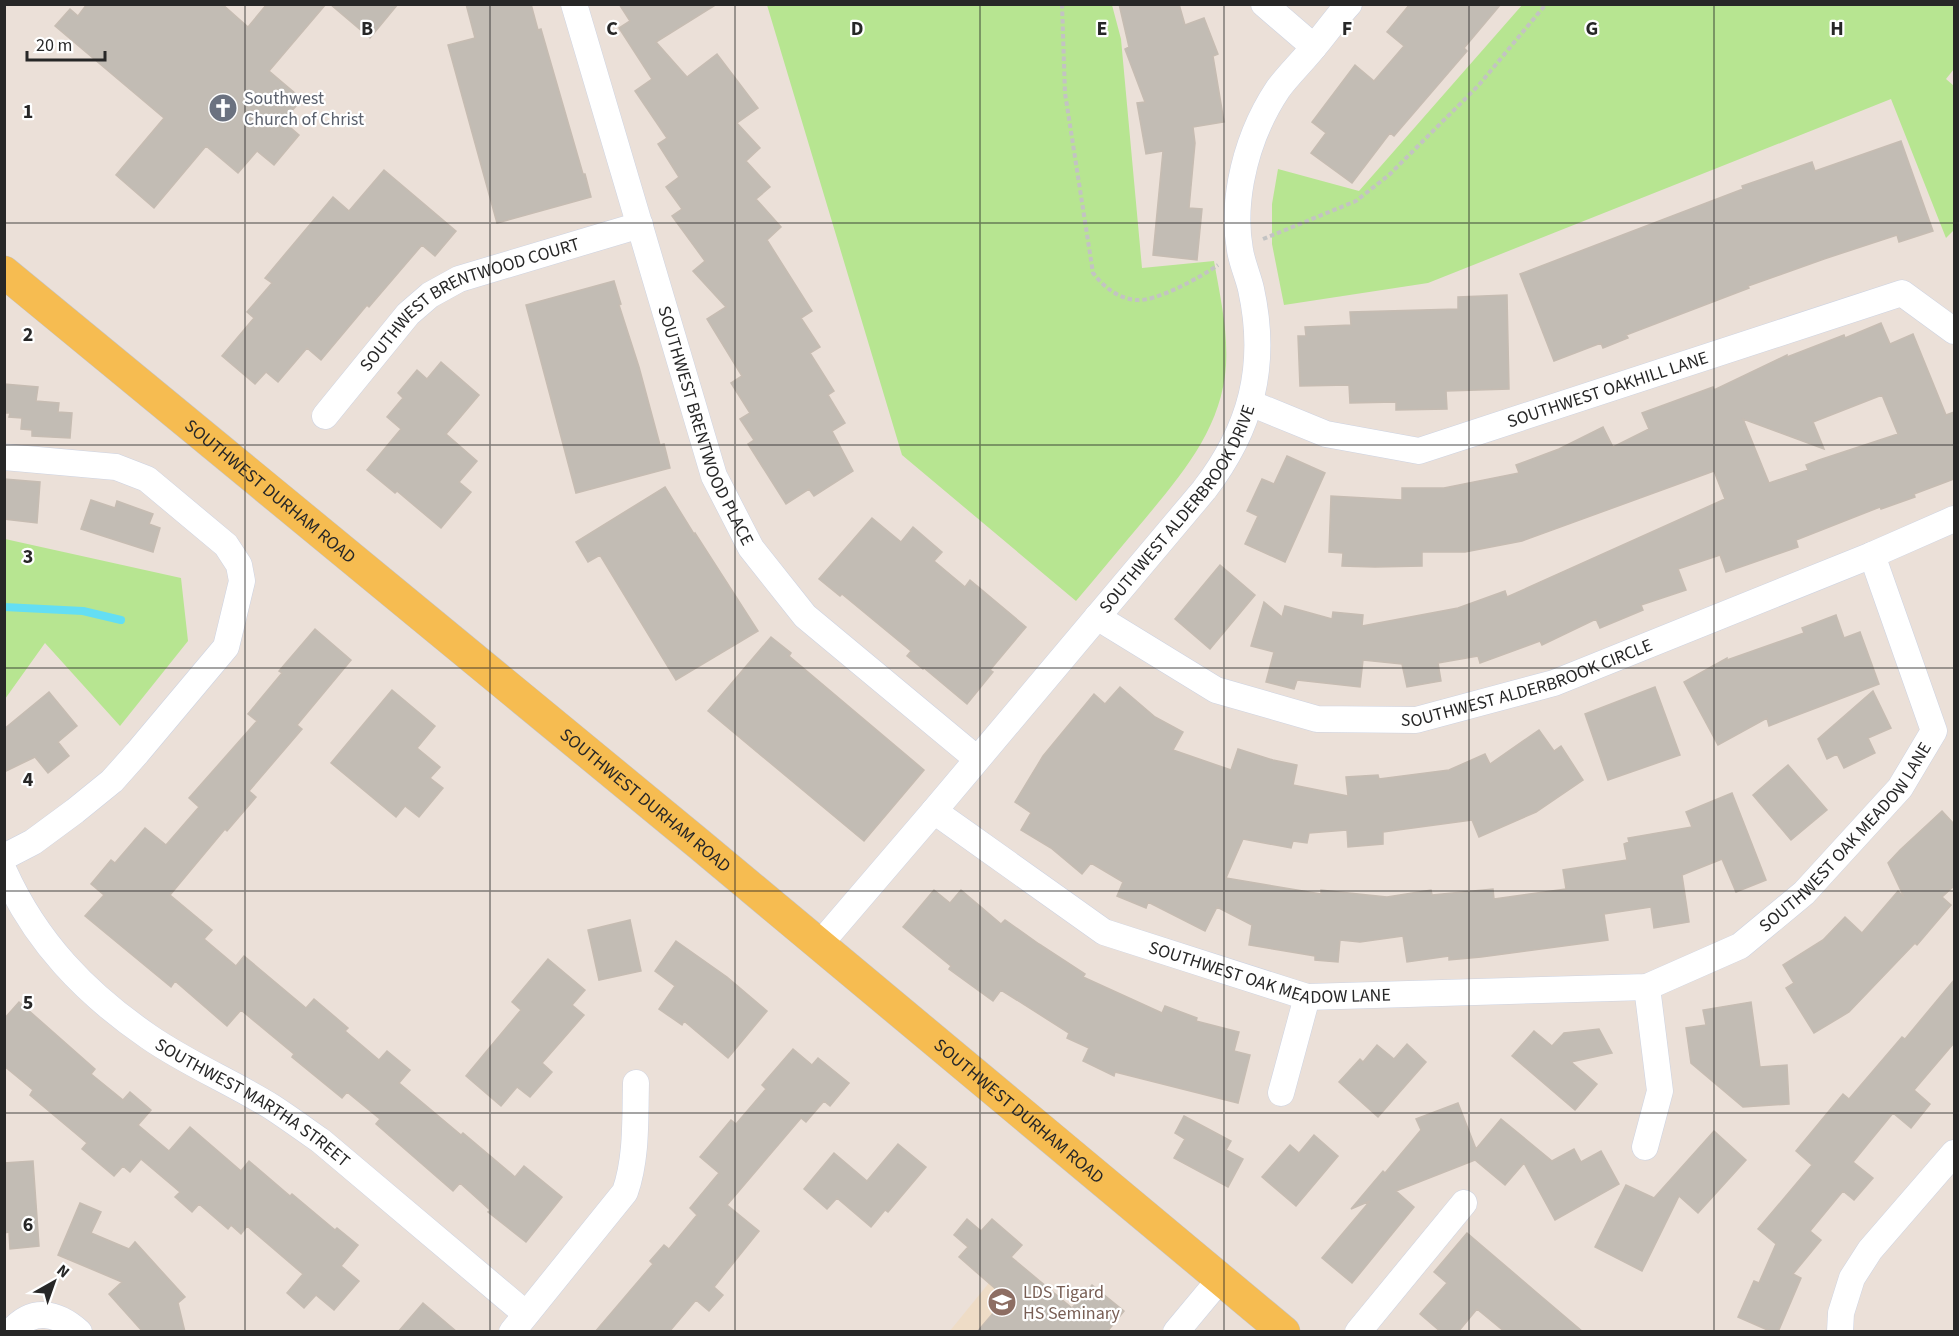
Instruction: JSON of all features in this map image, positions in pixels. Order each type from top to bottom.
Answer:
[{"type":"main road","name":"SOUTHWEST DURHAM ROAD","points":[[4,272],[820,944],[1284,1332]]},
{"type":"street","name":"SOUTHWEST BRENTWOOD PLACE","points":[[574,4],[714,476],[751,548],[805,616],[977,759]]},
{"type":"street","points":[[1264,4],[1314,47]]},
{"type":"street","name":"SOUTHWEST ALDERBROOK DRIVE","points":[[820,944],[1097,617],[1219,470],[1231,449],[1251,404],[1257,373],[1258,340],[1251,288],[1240,250],[1237,217],[1240,183],[1246,158],[1265,111],[1279,87],[1349,4]]},
{"type":"street","name":"SOUTHWEST BRENTWOOD COURT","points":[[324,416],[408,314],[430,295],[459,279],[640,225]]},
{"type":"street","name":"SOUTHWEST OAKHILL LANE","points":[[1251,404],[1326,434],[1419,451],[1902,293],[1954,332]]},
{"type":"street","points":[[4,457],[116,467],[147,478],[230,549],[239,565],[242,581],[226,647],[112,781],[33,842],[4,857]]},
{"type":"street","name":"SOUTHWEST ALDERBROOK CIRCLE","points":[[1097,617],[1216,690],[1317,718],[1416,720],[1554,683],[1872,555],[1954,519]]},
{"type":"street","name":"SOUTHWEST OAK MEADOW LANE","points":[[934,811],[1104,932],[1307,997],[1647,987],[1740,946],[1804,893],[1899,788],[1934,731],[1872,555]]},
{"type":"street","name":"SOUTHWEST MARTHA STREET","points":[[4,871],[17,899],[45,942],[75,977],[110,1008],[150,1038],[271,1106],[302,1127],[519,1323]]},
{"type":"street","points":[[1645,1147],[1660,1091],[1647,987]]},
{"type":"street","points":[[1281,1093],[1307,997]]},
{"type":"street","points":[[519,1323],[625,1192],[632,1161],[636,1083]]},
{"type":"street","points":[[1840,1332],[1841,1313],[1852,1278],[1870,1250],[1954,1153]]},
{"type":"street","points":[[1358,1332],[1464,1203]]},
{"type":"street","points":[[1176,1332],[1221,1278]]},
{"type":"street","points":[[11,1332],[18,1323],[33,1316],[50,1315],[66,1320],[79,1332]]},
{"type":"shaded area","name":"LDS Tigard HS Seminary","points":[[997,1273],[1066,1332],[949,1332]]},
{"type":"green space","points":[[1523,4],[1954,5],[1954,69],[1946,79],[1954,86],[1954,230],[1946,238],[1891,99],[1428,283],[1284,305],[1272,244],[1272,204],[1278,169],[1359,191]]},
{"type":"green space","points":[[767,5],[1112,5],[1121,39],[1142,268],[1214,261],[1225,326],[1226,365],[1217,409],[1198,449],[1144,520],[1076,601],[902,455]]},
{"type":"green space","points":[[5,539],[181,578],[188,641],[120,726],[45,643],[5,699]]},
{"type":"building","name":"Southwest Church of Christ","points":[[87,4],[222,4],[248,27],[267,4],[326,4],[269,71],[302,99],[283,121],[299,135],[274,165],[257,151],[238,173],[206,146],[154,208],[116,175],[164,118],[55,26],[70,9],[78,16]]},
{"type":"building","name":"Southwest Church of Christ","points":[[330,4],[398,4],[370,38]]},
{"type":"building","points":[[466,4],[531,4],[538,30],[541,29],[591,197],[497,223],[448,45],[475,38]]},
{"type":"building","points":[[619,4],[717,4],[656,42],[687,77],[717,54],[758,108],[737,123],[760,148],[746,161],[770,187],[756,199],[781,227],[767,240],[812,311],[801,318],[820,347],[810,353],[834,391],[828,395],[845,423],[832,431],[853,471],[814,496],[809,489],[786,504],[748,444],[754,440],[740,419],[750,413],[731,383],[742,376],[707,319],[726,307],[693,271],[705,261],[672,216],[682,209],[666,187],[679,177],[658,144],[667,138],[635,91],[652,79],[619,28],[630,21]]},
{"type":"building","points":[[1119,4],[1179,4],[1185,25],[1204,18],[1218,54],[1213,56],[1224,122],[1193,127],[1195,143],[1189,208],[1202,209],[1197,260],[1153,255],[1163,151],[1146,154],[1137,103],[1145,102],[1125,49],[1129,47]]},
{"type":"building","points":[[1410,4],[1501,4],[1464,48],[1467,51],[1394,136],[1390,133],[1352,183],[1311,153],[1326,133],[1312,122],[1355,65],[1374,81],[1404,46],[1387,32]]},
{"type":"building","points":[[1901,141],[1933,231],[1899,242],[1897,235],[1824,259],[1748,286],[1749,288],[1626,335],[1628,338],[1603,348],[1601,343],[1554,361],[1520,274],[1743,189],[1742,186],[1812,162],[1815,171]]},
{"type":"building","points":[[384,170],[456,231],[435,256],[422,245],[321,360],[307,348],[278,382],[266,372],[255,384],[222,356],[254,318],[247,312],[272,283],[265,278],[333,197],[349,211]]},
{"type":"building","points":[[614,281],[660,445],[664,444],[670,468],[576,493],[526,305]]},
{"type":"building","points":[[1507,295],[1509,389],[1446,391],[1447,409],[1396,410],[1396,402],[1350,403],[1349,385],[1300,386],[1298,336],[1306,336],[1305,327],[1351,325],[1350,312],[1458,309],[1458,297]]},
{"type":"building","points":[[1881,323],[1890,344],[1913,334],[1946,415],[1954,412],[1954,479],[1914,494],[1915,497],[1881,509],[1880,507],[1796,540],[1798,547],[1726,572],[1720,555],[1678,569],[1686,590],[1641,605],[1643,610],[1600,628],[1596,619],[1542,645],[1540,641],[1480,663],[1478,656],[1438,663],[1441,681],[1407,687],[1402,664],[1363,660],[1360,687],[1297,680],[1294,689],[1266,682],[1274,652],[1251,646],[1264,602],[1282,617],[1285,606],[1332,619],[1333,612],[1363,615],[1362,626],[1458,608],[1505,591],[1507,597],[1725,499],[1714,471],[1522,541],[1465,552],[1422,552],[1422,566],[1375,567],[1342,566],[1343,553],[1329,552],[1331,496],[1402,500],[1402,488],[1444,488],[1519,473],[1516,465],[1559,449],[1603,427],[1613,447],[1649,429],[1642,413],[1713,387],[1714,390],[1787,355],[1787,357],[1844,335],[1845,338]],"holes":[[[1882,395],[1898,434],[1819,460],[1806,465],[1808,470],[1769,483],[1743,419],[1824,449],[1813,422]]]},
{"type":"building","points":[[441,362],[479,395],[446,434],[477,461],[459,482],[471,492],[441,528],[397,491],[395,493],[367,470],[401,429],[387,417],[403,398],[398,393],[417,370],[427,379]]},
{"type":"building","points":[[4,384],[38,387],[36,401],[59,403],[58,412],[72,413],[70,438],[32,436],[32,430],[21,429],[22,418],[9,417],[10,413],[4,413]]},
{"type":"building","points":[[1287,456],[1325,473],[1285,562],[1245,544],[1258,516],[1247,511],[1262,479],[1274,484]]},
{"type":"building","points":[[4,479],[40,482],[37,523],[4,519]]},
{"type":"building","points":[[665,487],[758,631],[676,680],[600,555],[588,562],[576,542]]},
{"type":"building","points":[[91,500],[115,508],[117,501],[153,514],[149,524],[160,528],[153,552],[81,529]]},
{"type":"building","points":[[872,518],[901,542],[913,527],[942,552],[934,561],[965,587],[970,580],[1026,627],[990,670],[993,672],[967,704],[907,656],[911,651],[842,594],[840,596],[819,579]]},
{"type":"building","points":[[1220,565],[1255,595],[1210,649],[1175,619]]},
{"type":"building","points":[[1836,615],[1844,638],[1860,632],[1879,684],[1769,726],[1767,718],[1718,745],[1684,682],[1727,658],[1727,660],[1804,633],[1802,628]]},
{"type":"building","points":[[315,629],[351,660],[297,725],[302,729],[249,791],[256,797],[227,831],[225,829],[170,895],[212,930],[204,939],[236,966],[244,956],[306,1008],[314,999],[348,1028],[345,1031],[379,1060],[387,1051],[410,1070],[399,1083],[461,1135],[463,1133],[515,1177],[524,1166],[562,1197],[526,1242],[488,1212],[490,1210],[460,1183],[453,1191],[376,1124],[380,1119],[347,1092],[342,1098],[292,1057],[294,1054],[241,1010],[227,1026],[175,981],[171,987],[85,916],[104,895],[91,884],[111,860],[115,863],[145,828],[166,845],[199,807],[189,798],[257,721],[248,714],[282,673],[279,671]]},
{"type":"building","points":[[771,637],[791,653],[789,656],[924,770],[864,841],[708,711]]},
{"type":"building","points":[[1120,687],[1155,717],[1183,732],[1173,750],[1231,770],[1238,749],[1297,765],[1293,785],[1348,796],[1346,777],[1378,775],[1379,779],[1449,770],[1485,754],[1490,764],[1539,730],[1554,751],[1561,746],[1583,780],[1536,812],[1479,837],[1472,820],[1383,832],[1383,844],[1348,847],[1347,830],[1309,833],[1307,843],[1293,841],[1291,848],[1243,839],[1226,878],[1321,894],[1321,890],[1387,897],[1431,890],[1432,895],[1493,889],[1494,899],[1566,889],[1563,870],[1627,860],[1624,844],[1629,842],[1628,838],[1692,827],[1686,812],[1732,793],[1766,880],[1736,892],[1722,859],[1682,875],[1689,922],[1654,928],[1651,907],[1604,914],[1608,940],[1481,957],[1449,960],[1449,956],[1407,962],[1403,936],[1360,942],[1340,940],[1338,962],[1315,960],[1315,956],[1249,945],[1252,925],[1217,907],[1205,931],[1148,902],[1146,908],[1117,896],[1123,882],[1091,863],[1082,874],[1051,848],[1021,830],[1031,813],[1015,802],[1043,756],[1094,694],[1105,704]]},
{"type":"building","points":[[1655,687],[1680,755],[1608,780],[1585,714]]},
{"type":"building","points":[[392,690],[435,726],[417,748],[440,767],[430,778],[443,788],[419,817],[405,806],[396,817],[331,763]]},
{"type":"building","points":[[1873,691],[1891,728],[1868,738],[1875,753],[1844,768],[1837,754],[1827,759],[1818,739]]},
{"type":"building","points":[[49,692],[77,726],[58,742],[69,756],[48,773],[35,757],[4,772],[4,729]]},
{"type":"building","points":[[1788,765],[1827,810],[1791,840],[1753,795]]},
{"type":"building","points":[[1942,811],[1954,824],[1954,886],[1942,897],[1951,905],[1917,945],[1915,943],[1849,1012],[1814,1033],[1786,988],[1794,983],[1783,965],[1823,940],[1845,917],[1862,933],[1898,891],[1904,897],[1888,863]]},
{"type":"building","points":[[934,890],[950,903],[961,890],[1001,924],[1005,920],[1085,974],[1083,977],[1162,1013],[1165,1006],[1197,1018],[1196,1021],[1239,1032],[1234,1051],[1250,1055],[1238,1103],[1115,1072],[1114,1076],[1083,1061],[1089,1048],[1067,1038],[1069,1033],[1001,990],[993,1001],[949,969],[951,966],[903,927]]},
{"type":"building","points":[[630,920],[641,971],[599,980],[588,930]]},
{"type":"building","points":[[676,941],[727,977],[767,1011],[728,1058],[684,1021],[682,1025],[659,1009],[675,986],[655,971]]},
{"type":"building","points":[[548,959],[585,990],[572,1005],[584,1015],[542,1063],[552,1072],[530,1097],[517,1087],[501,1106],[466,1076],[521,1010],[512,1002]]},
{"type":"building","points":[[1954,980],[1954,1043],[1914,1090],[1930,1104],[1911,1128],[1893,1113],[1853,1162],[1873,1178],[1854,1200],[1843,1191],[1810,1231],[1821,1240],[1793,1274],[1801,1278],[1778,1332],[1772,1332],[1738,1317],[1754,1281],[1759,1283],[1776,1244],[1758,1229],[1812,1165],[1796,1151],[1843,1094],[1849,1099],[1902,1037],[1905,1039]]},
{"type":"building","points":[[19,1002],[95,1069],[91,1074],[123,1100],[130,1092],[151,1110],[138,1125],[169,1151],[190,1127],[241,1171],[249,1161],[290,1196],[292,1194],[335,1230],[337,1228],[358,1245],[341,1266],[359,1281],[334,1310],[316,1295],[304,1308],[287,1293],[303,1274],[247,1226],[241,1234],[231,1225],[228,1229],[199,1204],[192,1212],[175,1197],[180,1192],[141,1159],[130,1172],[123,1166],[114,1176],[82,1149],[87,1143],[30,1095],[33,1090],[4,1066],[4,1019]]},
{"type":"building","points":[[1751,1002],[1760,1067],[1787,1065],[1789,1104],[1743,1107],[1691,1063],[1686,1028],[1706,1025],[1703,1010]]},
{"type":"building","points":[[1599,1029],[1612,1053],[1571,1062],[1597,1084],[1575,1110],[1512,1056],[1534,1031],[1552,1046],[1564,1033]]},
{"type":"building","points":[[1407,1044],[1426,1062],[1378,1117],[1339,1082],[1360,1059],[1363,1062],[1377,1045],[1394,1059]]},
{"type":"building","points":[[793,1049],[812,1065],[818,1058],[849,1083],[830,1106],[824,1101],[806,1122],[801,1118],[727,1205],[759,1231],[714,1287],[723,1295],[709,1311],[696,1300],[669,1332],[595,1332],[653,1264],[650,1261],[664,1245],[669,1249],[697,1215],[690,1208],[719,1173],[700,1157],[731,1120],[736,1124],[766,1089],[762,1085]]},
{"type":"building","points":[[1458,1103],[1476,1149],[1501,1119],[1552,1161],[1574,1149],[1581,1162],[1601,1151],[1619,1184],[1555,1220],[1524,1163],[1505,1185],[1475,1160],[1396,1191],[1414,1207],[1352,1283],[1322,1258],[1370,1201],[1351,1209],[1421,1130],[1416,1119]]},
{"type":"building","points":[[1184,1116],[1231,1141],[1226,1150],[1243,1159],[1228,1187],[1174,1158],[1185,1139],[1175,1133]]},
{"type":"building","points":[[1714,1131],[1746,1160],[1698,1213],[1679,1196],[1642,1271],[1595,1247],[1626,1185],[1654,1198]]},
{"type":"building","points":[[1314,1135],[1338,1156],[1296,1206],[1262,1177],[1290,1145],[1299,1153]]},
{"type":"building","points":[[898,1144],[926,1167],[888,1212],[885,1210],[871,1227],[837,1198],[827,1209],[804,1189],[834,1153],[867,1181]]},
{"type":"building","points":[[33,1161],[39,1246],[10,1249],[9,1232],[4,1233],[4,1163]]},
{"type":"building","points":[[80,1203],[101,1212],[91,1233],[129,1249],[135,1242],[185,1297],[178,1303],[185,1332],[143,1332],[109,1294],[122,1282],[58,1255]]},
{"type":"building","points":[[967,1219],[981,1231],[992,1219],[1022,1245],[1011,1257],[1072,1308],[1092,1285],[1124,1311],[1107,1332],[977,1332],[1006,1298],[959,1257],[968,1247],[954,1235]]},
{"type":"building","points":[[1467,1233],[1583,1332],[1505,1332],[1477,1309],[1458,1332],[1441,1332],[1420,1314],[1447,1283],[1434,1272]]},
{"type":"building","points":[[423,1303],[457,1332],[398,1332]]},
{"type":"waterway","points":[[4,607],[83,611],[121,620]]},
{"type":"place","name":"Southwest Church of Christ","points":[[223,108]]},
{"type":"place","name":"LDS Tigard HS Seminary","points":[[1002,1302]]}]
